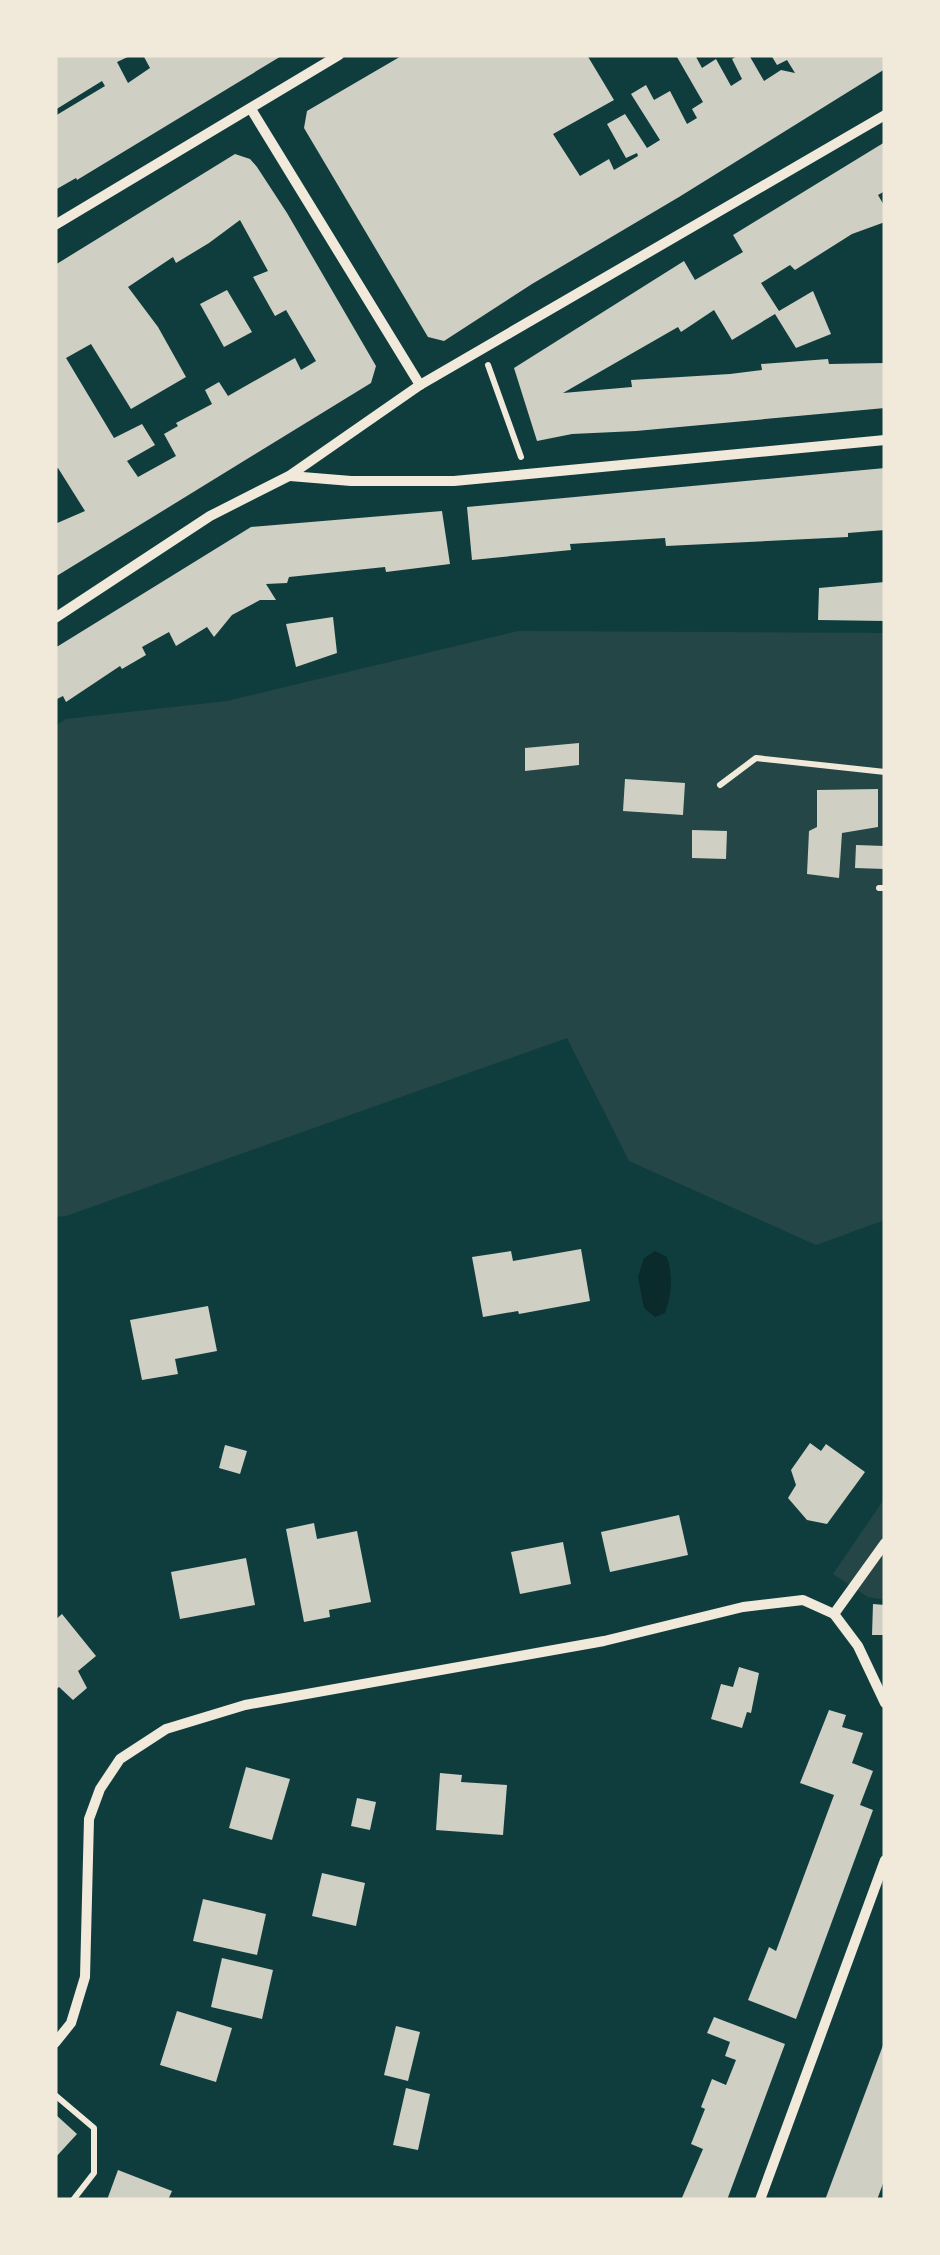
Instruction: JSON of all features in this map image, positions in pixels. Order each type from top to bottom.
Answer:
[{"type":"street","points":[[55,224],[340,55]]},
{"type":"street","points":[[251,110],[420,386]]},
{"type":"street","points":[[55,618],[210,516],[289,476],[482,348],[885,115]]},
{"type":"street","points":[[289,476],[351,482],[454,481],[885,440]]},
{"type":"street","points":[[834,1614],[885,1543]]},
{"type":"street","points":[[55,2043],[71,2023],[85,1977],[90,1819],[100,1790],[120,1759],[185,1722],[244,1705],[604,1642],[743,1607],[803,1600],[834,1614],[858,1646],[885,1703]]},
{"type":"street","points":[[760,2200],[885,1860]]},
{"type":"path","points":[[482,348],[526,472]]},
{"type":"path","points":[[720,785],[756,758],[885,772]]},
{"type":"path","points":[[55,2095],[94,2128],[94,2173],[73,2200]]},
{"type":"shaded area","points":[[518,631],[885,633],[885,1220],[816,1245],[629,1161],[567,1038],[55,1217],[55,726],[66,719],[227,701]]},
{"type":"shaded area","points":[[655,1251],[667,1257],[671,1285],[665,1313],[655,1317],[644,1308],[638,1277],[644,1258]]},
{"type":"shaded area","points":[[885,1498],[885,1600],[868,1597],[833,1574]]},
{"type":"building","points":[[55,55],[132,55],[117,62],[128,83],[150,68],[143,55],[283,55],[55,190],[55,116],[105,86],[102,81],[55,110]]},
{"type":"building","points":[[403,55],[587,55],[614,100],[553,134],[580,176],[609,159],[614,170],[638,156],[637,153],[626,158],[607,124],[625,114],[647,148],[660,140],[631,94],[646,85],[654,100],[670,91],[687,124],[697,118],[692,109],[703,102],[677,57],[680,55],[695,55],[702,68],[716,59],[731,86],[742,79],[732,59],[739,55],[749,55],[764,81],[781,70],[795,73],[787,60],[777,65],[771,55],[885,55],[885,69],[444,341],[428,337],[304,128],[307,111]]},
{"type":"building","points":[[885,142],[885,191],[878,195],[885,207],[885,222],[852,234],[795,270],[790,265],[761,283],[779,311],[813,291],[831,334],[796,348],[775,314],[732,340],[714,310],[681,332],[678,327],[563,393],[632,387],[631,380],[730,374],[762,370],[761,364],[828,359],[829,364],[885,363],[885,408],[572,434],[537,441],[514,368],[684,261],[695,280],[743,252],[733,235]]},
{"type":"building","points":[[235,154],[250,159],[287,213],[376,366],[371,383],[55,577],[55,524],[85,511],[58,468],[55,470],[55,265]],"holes":[[[240,220],[268,271],[253,277],[275,316],[286,310],[316,361],[301,370],[295,358],[228,396],[219,382],[205,390],[212,404],[164,434],[176,456],[138,477],[127,461],[155,445],[142,424],[114,438],[66,358],[91,344],[131,409],[186,377],[158,327],[128,287],[173,257],[176,263]]]},
{"type":"building","points":[[227,290],[252,332],[224,347],[200,304]]},
{"type":"building","points":[[885,468],[885,530],[848,533],[848,537],[666,546],[665,538],[570,544],[571,550],[472,560],[467,507]]},
{"type":"building","points":[[442,511],[450,564],[289,577],[287,583],[266,584],[276,600],[260,600],[232,615],[214,637],[207,627],[176,646],[169,632],[142,647],[146,655],[122,669],[120,666],[66,702],[63,696],[55,700],[55,648],[251,527]]},
{"type":"building","points":[[885,582],[885,621],[818,620],[819,588]]},
{"type":"building","points":[[333,617],[337,653],[296,667],[286,624]]},
{"type":"building","points":[[579,743],[579,765],[525,771],[525,748]]},
{"type":"building","points":[[625,779],[685,783],[683,815],[623,811]]},
{"type":"building","points":[[878,789],[878,827],[842,833],[839,878],[807,874],[809,831],[817,827],[817,790]]},
{"type":"building","points":[[692,830],[727,831],[726,859],[692,858]]},
{"type":"building","points":[[856,845],[885,846],[885,869],[855,868]]},
{"type":"building","points":[[581,1249],[590,1301],[483,1317],[472,1257],[511,1251],[513,1261]]},
{"type":"building","points":[[208,1306],[217,1351],[175,1359],[178,1374],[142,1380],[130,1320]]},
{"type":"building","points":[[810,1443],[821,1451],[826,1444],[865,1472],[827,1524],[807,1520],[788,1498],[796,1485],[791,1470]]},
{"type":"building","points":[[225,1445],[247,1451],[240,1474],[219,1468]]},
{"type":"building","points":[[679,1515],[688,1555],[610,1572],[601,1532]]},
{"type":"building","points":[[314,1523],[317,1539],[357,1531],[371,1602],[329,1610],[330,1617],[304,1622],[286,1529]]},
{"type":"building","points":[[563,1542],[571,1584],[520,1594],[511,1552]]},
{"type":"building","points":[[246,1558],[255,1605],[180,1619],[171,1572]]},
{"type":"building","points":[[873,1604],[885,1605],[885,1635],[872,1635]]},
{"type":"building","points":[[62,1614],[96,1656],[78,1671],[87,1688],[73,1700],[59,1687],[55,1690],[55,1620]]},
{"type":"building","points":[[739,1667],[759,1673],[751,1713],[747,1712],[742,1728],[711,1719],[721,1684],[733,1687]]},
{"type":"building","points":[[829,1710],[846,1715],[842,1727],[863,1733],[852,1763],[873,1771],[860,1805],[873,1810],[796,2019],[748,2000],[769,1947],[776,1951],[834,1795],[800,1783]]},
{"type":"building","points":[[246,1767],[290,1779],[272,1840],[229,1828]]},
{"type":"building","points":[[440,1773],[462,1775],[461,1782],[507,1785],[503,1835],[436,1830]]},
{"type":"building","points":[[357,1798],[376,1802],[370,1830],[351,1826]]},
{"type":"building","points":[[322,1873],[365,1883],[356,1926],[312,1916]]},
{"type":"building","points":[[203,1899],[266,1914],[257,1955],[193,1941]]},
{"type":"building","points":[[222,1958],[273,1970],[262,2019],[211,2007]]},
{"type":"building","points":[[177,2011],[232,2028],[216,2082],[160,2065]]},
{"type":"building","points":[[714,2017],[785,2044],[727,2200],[681,2200],[703,2149],[691,2144],[712,2079],[726,2085],[736,2060],[725,2056],[730,2042],[707,2033]]},
{"type":"building","points":[[396,2026],[420,2032],[408,2081],[384,2075]]},
{"type":"building","points":[[885,2040],[885,2178],[877,2200],[825,2200]]},
{"type":"building","points":[[406,2088],[430,2094],[418,2150],[393,2145]]},
{"type":"building","points":[[55,2114],[77,2134],[55,2158]]},
{"type":"building","points":[[118,2170],[172,2191],[168,2200],[107,2200]]}]
